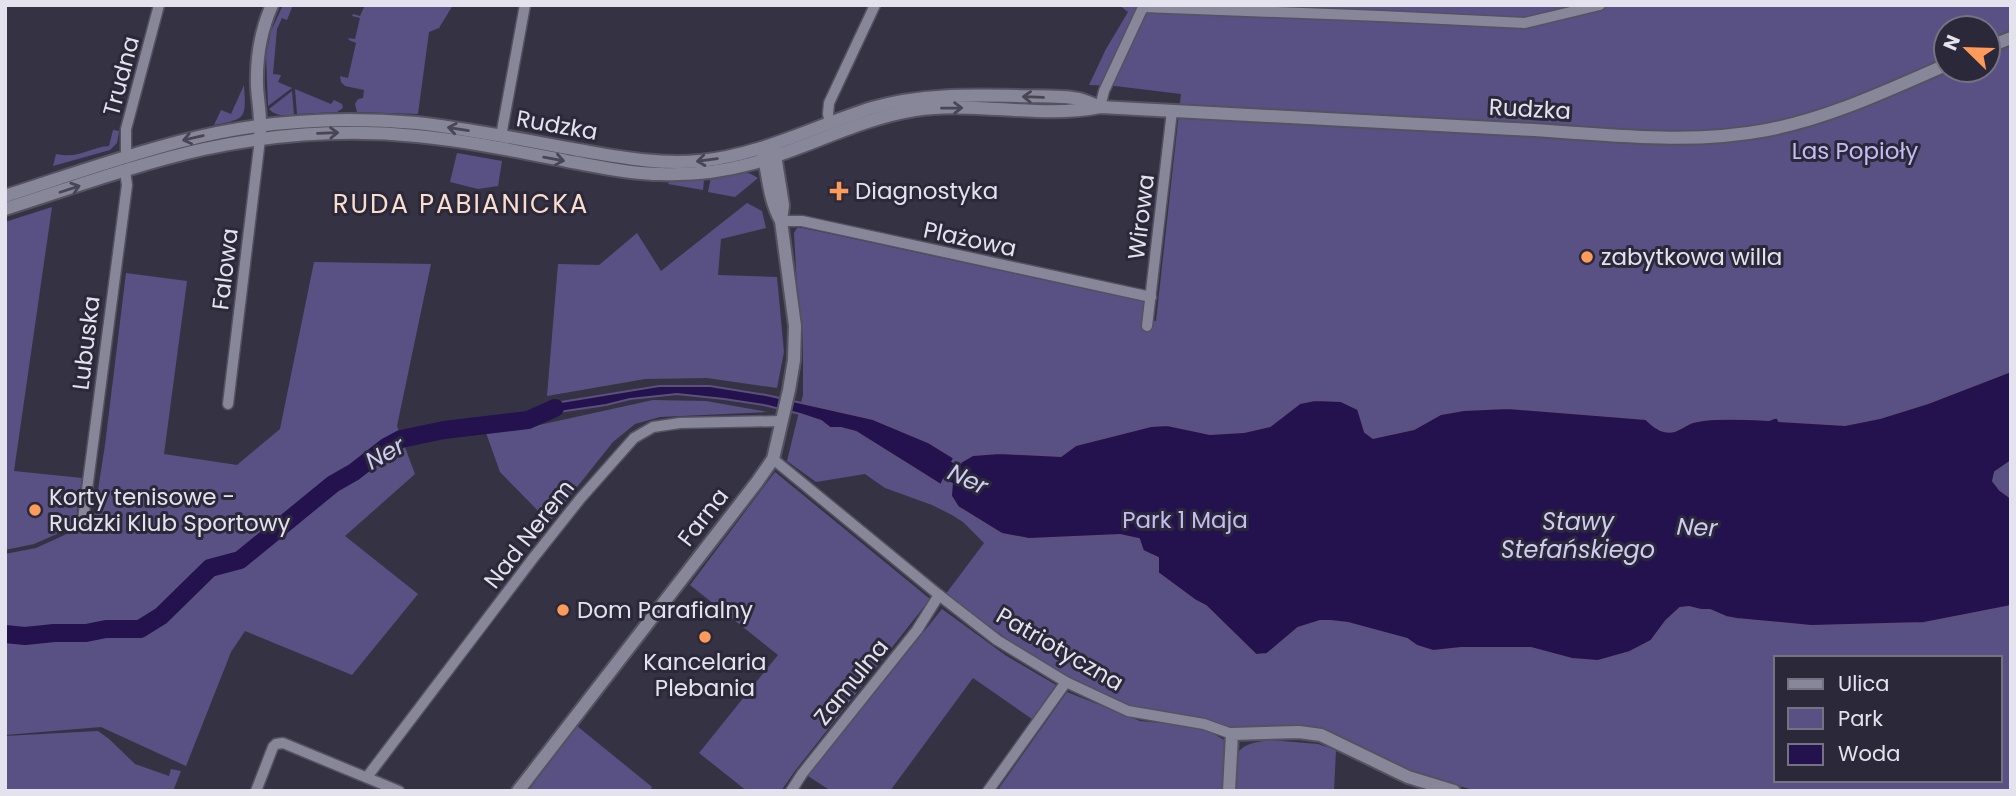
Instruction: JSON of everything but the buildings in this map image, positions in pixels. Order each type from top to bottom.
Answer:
[{"type":"street","name":"Trudna","points":[[126,165],[126,129],[159,5]]},
{"type":"street","points":[[260,133],[258,55],[262,32],[272,5]]},
{"type":"street","points":[[500,136],[525,5]]},
{"type":"street","points":[[830,123],[829,103],[875,5]]},
{"type":"street","points":[[1100,107],[1104,91],[1144,6],[1525,23],[1600,5]]},
{"type":"street","name":"Rudzka","points":[[260,133],[301,122],[372,120],[444,127],[660,162],[708,160],[769,152],[916,110],[958,107],[1077,111],[1100,107],[1623,135],[1711,137],[1748,133],[1805,121],[1932,71]]},
{"type":"street","name":"Rudzka","points":[[5,209],[194,138],[260,133],[295,135],[344,132],[415,136],[617,170],[658,174],[736,168],[830,123],[875,107],[914,99],[982,96],[1061,98],[1079,99],[1100,107]]},
{"type":"street","name":"Wirowa","points":[[1147,327],[1172,111]]},
{"type":"street","name":"Falowa","points":[[228,404],[260,133]]},
{"type":"street","name":"Farna","points":[[518,791],[773,459],[794,360],[795,327],[780,221],[783,205],[769,152]]},
{"type":"street","name":"Rudzka","points":[[5,196],[126,165]]},
{"type":"street","name":"Lubuska","points":[[83,520],[127,185],[126,165]]},
{"type":"street","name":"Plażowa","points":[[780,221],[802,221],[1152,297]]},
{"type":"street","name":"Nad Nerem","points":[[367,777],[534,557],[634,438],[653,427],[680,423],[783,418]]},
{"type":"street","name":"Patriotyczna","points":[[773,459],[939,596],[997,640],[1066,682],[1128,711],[1204,724],[1232,734],[1299,732],[1329,737],[1408,777],[1454,791]]},
{"type":"street","name":"Zamulna","points":[[791,791],[917,630],[939,596]]},
{"type":"street","points":[[988,791],[1066,682]]},
{"type":"street","points":[[1229,791],[1232,734]]},
{"type":"street","points":[[256,791],[273,747],[283,743],[399,791]]},
{"type":"green space","points":[[283,5],[293,5],[287,20],[282,18],[277,29],[273,74],[281,75],[278,82],[292,88],[268,106],[266,55],[271,31]]},
{"type":"green space","points":[[365,5],[453,5],[439,28],[429,32],[418,114],[357,112],[355,104],[358,99],[363,98],[364,90],[345,86],[341,82],[340,76],[348,78],[356,43],[348,38],[355,39],[360,18],[352,16],[360,16]]},
{"type":"green space","points":[[1119,5],[2011,5],[2011,791],[1477,791],[1405,771],[1325,731],[1226,728],[1188,716],[1134,710],[1059,676],[945,595],[984,543],[963,522],[932,505],[885,488],[865,474],[816,482],[787,461],[803,395],[803,336],[794,233],[797,228],[803,228],[1146,302],[1142,319],[1156,321],[1181,94],[1089,85],[1128,12]]},
{"type":"green space","points":[[244,85],[245,104],[242,115],[233,121],[214,125],[221,110],[231,114]]},
{"type":"green space","points":[[295,89],[331,104],[334,100],[342,104],[343,108],[337,112],[297,114]]},
{"type":"green space","points":[[292,91],[294,115],[278,114],[269,109]]},
{"type":"green space","points":[[113,130],[119,131],[117,143],[110,150],[53,166],[56,154],[78,154],[109,146]]},
{"type":"green space","points":[[457,153],[502,161],[498,186],[478,189],[450,182]]},
{"type":"green space","points":[[743,172],[758,178],[735,197],[708,192],[711,177]]},
{"type":"green space","points":[[702,178],[703,190],[668,184],[670,180]]},
{"type":"green space","points":[[747,203],[762,211],[766,228],[721,239],[718,275],[777,277],[784,352],[777,388],[707,378],[645,379],[547,396],[558,264],[599,265],[637,233],[661,271]]},
{"type":"green space","points":[[52,207],[14,471],[82,478],[75,526],[34,544],[5,550],[5,222]]},
{"type":"green space","points":[[314,262],[431,264],[397,426],[415,474],[345,536],[418,594],[352,675],[245,631],[231,652],[186,766],[101,727],[5,735],[5,554],[36,548],[93,522],[126,273],[187,281],[164,454],[237,465],[280,429]]},
{"type":"green space","points":[[653,400],[706,401],[768,412],[660,417],[635,424],[613,442],[549,522],[500,472],[485,430],[530,427]]},
{"type":"green space","points":[[775,472],[930,599],[781,791],[747,791],[699,753],[778,655],[690,585]]},
{"type":"green space","points":[[942,609],[1005,655],[1056,685],[1032,719],[973,678],[890,791],[831,791],[808,776]]},
{"type":"green space","points":[[1067,692],[1140,721],[1203,727],[1224,740],[1222,791],[997,791]]},
{"type":"green space","points":[[577,726],[652,787],[650,791],[528,791]]},
{"type":"green space","points":[[98,731],[135,764],[169,776],[171,769],[181,771],[173,791],[5,791],[5,736]]},
{"type":"green space","points":[[1270,740],[1318,744],[1336,750],[1334,791],[1235,791],[1237,754],[1248,745]]},
{"type":"water","name":"Stawy Stefańskiego","points":[[2011,371],[2011,461],[1995,472],[1993,481],[2011,498],[2011,606],[1924,623],[1811,626],[1737,619],[1710,610],[1680,608],[1651,641],[1630,652],[1598,661],[1572,659],[1531,648],[1461,648],[1433,651],[1417,646],[1407,639],[1348,623],[1320,621],[1298,628],[1267,654],[1256,655],[1206,606],[1158,573],[1158,558],[1143,551],[1139,539],[1120,535],[1029,539],[1002,534],[958,507],[951,496],[952,482],[961,462],[973,455],[1000,453],[1061,456],[1076,445],[1151,426],[1167,425],[1210,434],[1244,432],[1270,426],[1300,403],[1315,400],[1341,401],[1358,409],[1365,432],[1373,438],[1414,429],[1441,414],[1508,408],[1646,419],[1657,428],[1668,432],[1697,421],[1717,419],[1769,420],[1777,417],[1779,421],[1845,425],[1880,418],[1928,403]]},
{"type":"water","points":[[659,386],[710,386],[766,395],[873,419],[928,442],[954,458],[941,485],[856,432],[830,428],[821,421],[764,405],[677,394],[630,399],[535,418],[535,410],[549,404]]},
{"type":"waterway","name":"Ner","points":[[5,634],[25,636],[140,629],[161,616],[210,568],[240,560],[333,484],[401,439],[444,430],[528,420],[555,408]]},
{"type":"waterway","name":"Ner","points":[[926,459],[976,485]]},
{"type":"place","name":"Diagnostyka","points":[[839,191]]},
{"type":"place","name":"zabytkowa willa","points":[[1587,257]]},
{"type":"place","name":"Korty tenisowe - Rudzki Klub Sportowy","points":[[35,510]]},
{"type":"place","name":"Dom Parafialny","points":[[563,610]]},
{"type":"place","name":"Kancelaria Plebania","points":[[705,637]]},
{"type":"district","name":"RUDA PABIANICKA","points":[[461,204]]},
{"type":"park label","name":"Las Popioły","points":[[1855,151]]},
{"type":"park label","name":"Park 1 Maja","points":[[1185,520]]}]
